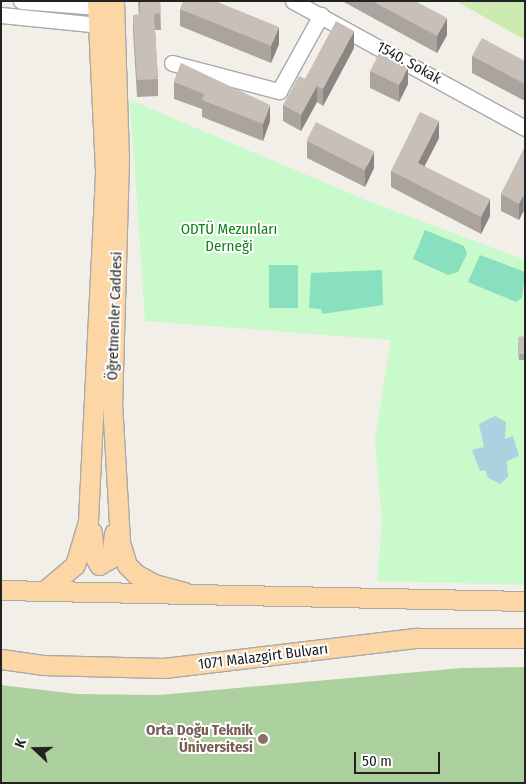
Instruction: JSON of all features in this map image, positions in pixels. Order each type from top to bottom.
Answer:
[{"type":"main road","name":"Öğretmenler Caddesi","points":[[102,9],[119,158],[112,402],[117,497],[127,565],[154,584],[184,592]]},
{"type":"main road","name":"Öğretmenler Caddesi","points":[[44,591],[75,565],[82,549],[90,498],[105,171],[102,9]]},
{"type":"main road","points":[[90,498],[94,556],[103,565],[111,558],[117,497]]},
{"type":"main road","points":[[1,590],[184,592],[525,601]]},
{"type":"main road","name":"1071 Malazgirt Bulvarı","points":[[1,659],[61,666],[164,668],[417,638],[525,638]]},
{"type":"street","points":[[21,1],[102,9]]},
{"type":"street","name":"1540. Sokak","points":[[292,1],[321,15],[525,128]]},
{"type":"street","points":[[1,15],[102,9]]},
{"type":"street","points":[[172,63],[279,92],[321,15]]},
{"type":"green space","points":[[456,1],[525,1],[525,40]]},
{"type":"green space","name":"ODTÜ Mezunları Derneği","points":[[130,100],[368,201],[525,260],[525,585],[377,581],[382,522],[375,438],[391,340],[145,321]]},
{"type":"green space","points":[[425,230],[464,246],[467,254],[458,272],[448,275],[413,259]]},
{"type":"green space","points":[[480,255],[525,272],[522,298],[516,302],[468,282]]},
{"type":"green space","points":[[269,265],[298,265],[298,308],[269,308]]},
{"type":"green space","points":[[382,270],[383,305],[322,314],[321,309],[309,308],[311,273]]},
{"type":"green space","name":"Orta Doğu Teknik Üniversitesi","points":[[525,667],[525,783],[1,783],[1,685],[77,694],[159,695],[462,668]]},
{"type":"water","points":[[495,416],[506,422],[505,439],[513,436],[519,456],[507,461],[508,477],[500,484],[487,477],[486,470],[480,471],[472,450],[484,447],[479,424]]},
{"type":"building","points":[[140,1],[160,1],[161,13],[154,14],[158,79],[137,80],[133,15],[140,14]]},
{"type":"building","points":[[183,1],[215,1],[279,27],[271,46],[180,9]]},
{"type":"building","points":[[372,1],[415,1],[447,18],[437,36]]},
{"type":"building","points":[[336,21],[354,31],[323,89],[317,86],[301,115],[283,105],[299,76],[305,79]]},
{"type":"building","points":[[482,38],[525,61],[525,84],[472,56]]},
{"type":"building","points":[[379,53],[408,67],[399,85],[370,71]]},
{"type":"building","points":[[181,63],[270,105],[263,124],[202,100],[204,94],[174,82]]},
{"type":"building","points":[[420,112],[439,121],[418,163],[490,199],[481,217],[391,171]]},
{"type":"building","points":[[316,122],[374,152],[364,170],[306,141]]},
{"type":"building","points":[[525,147],[525,197],[523,196],[519,204],[501,194]]},
{"type":"building","points":[[525,336],[525,354],[519,354],[518,337]]},
{"type":"place","name":"Orta Doğu Teknik Üniversitesi","points":[[263,739]]}]
